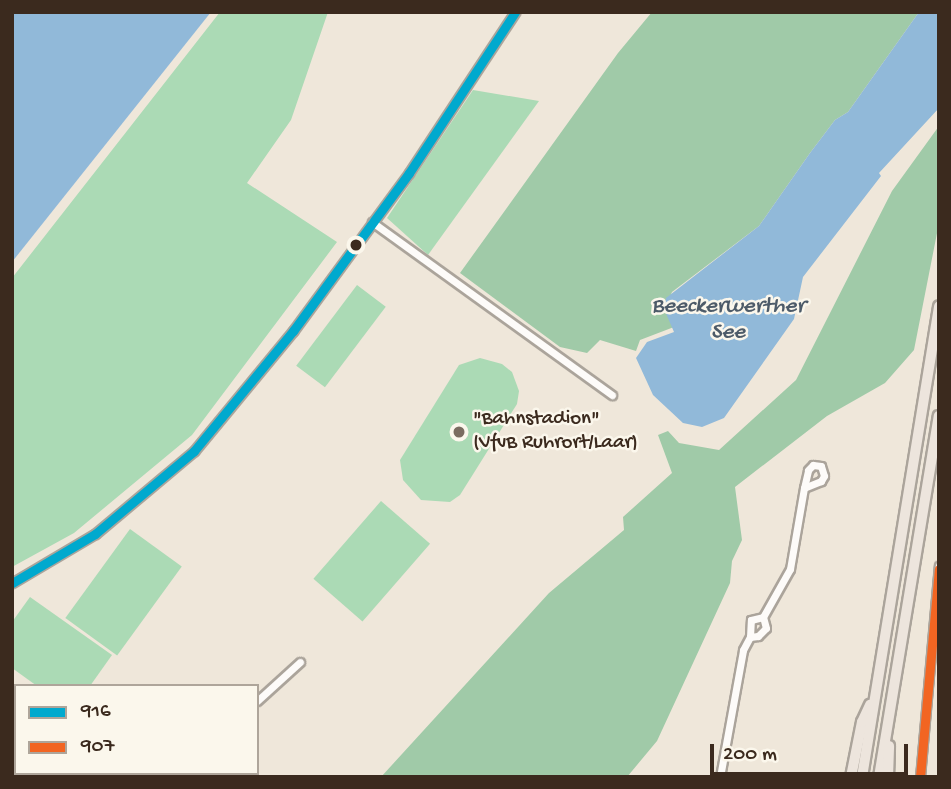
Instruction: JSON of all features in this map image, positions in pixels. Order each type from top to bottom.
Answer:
[{"type":"highway","points":[[862,777],[939,306]]},
{"type":"highway","points":[[879,777],[939,416]]},
{"type":"highway","points":[[851,777],[862,722],[875,695]]},
{"type":"highway","points":[[888,777],[889,717]]},
{"type":"street","points":[[12,583],[95,534],[194,451],[293,331],[372,222],[515,12]]},
{"type":"street","points":[[372,222],[612,395]]},
{"type":"street","points":[[750,637],[763,632],[763,617],[790,569],[804,488]]},
{"type":"street","points":[[920,777],[939,566]]},
{"type":"street","points":[[720,777],[743,650],[750,637],[751,620],[763,617]]},
{"type":"street","points":[[259,699],[300,662]]},
{"type":"green space","points":[[220,12],[328,12],[291,120],[247,183],[337,242],[192,435],[74,533],[12,567],[12,278]]},
{"type":"green space","points":[[652,12],[919,12],[848,112],[835,120],[759,226],[672,292],[665,309],[674,327],[640,340],[636,351],[600,340],[587,353],[560,347],[460,273],[618,53]]},
{"type":"green space","points":[[473,90],[539,101],[428,255],[387,218]]},
{"type":"green space","points":[[939,126],[939,223],[914,350],[885,383],[827,416],[735,487],[742,540],[732,561],[730,583],[657,741],[627,777],[381,777],[549,593],[624,530],[623,517],[672,473],[658,435],[668,431],[679,443],[719,450],[796,380],[892,191]]},
{"type":"green space","points":[[357,285],[386,307],[325,387],[296,366]]},
{"type":"green space","name":"\"Bahnstadion\" (VfvB Ruhrort/Laar)","points":[[480,358],[502,364],[512,372],[519,391],[517,404],[460,495],[450,502],[421,500],[403,480],[400,460],[459,365]]},
{"type":"green space","points":[[381,501],[430,544],[362,621],[313,579]]},
{"type":"green space","points":[[130,529],[182,567],[117,656],[65,618]]},
{"type":"green space","points":[[30,597],[112,655],[91,684],[34,684],[12,668],[12,622]]},
{"type":"water","points":[[12,12],[211,12],[12,262]]},
{"type":"water","name":"Beeckerwerther See","points":[[919,12],[939,12],[939,108],[879,173],[881,176],[803,277],[794,319],[724,418],[702,427],[683,423],[653,395],[636,358],[647,342],[674,332],[664,309],[666,298],[759,226],[835,120],[848,112]]},
{"type":"transit line","name":"916","points":[[12,583],[95,534],[194,451],[293,331],[409,173],[515,12]]},
{"type":"transit line","name":"907","points":[[920,777],[939,569]]},
{"type":"place","name":"\"Bahnstadion\" (VfvB Ruhrort/Laar)","points":[[459,432]]}]
